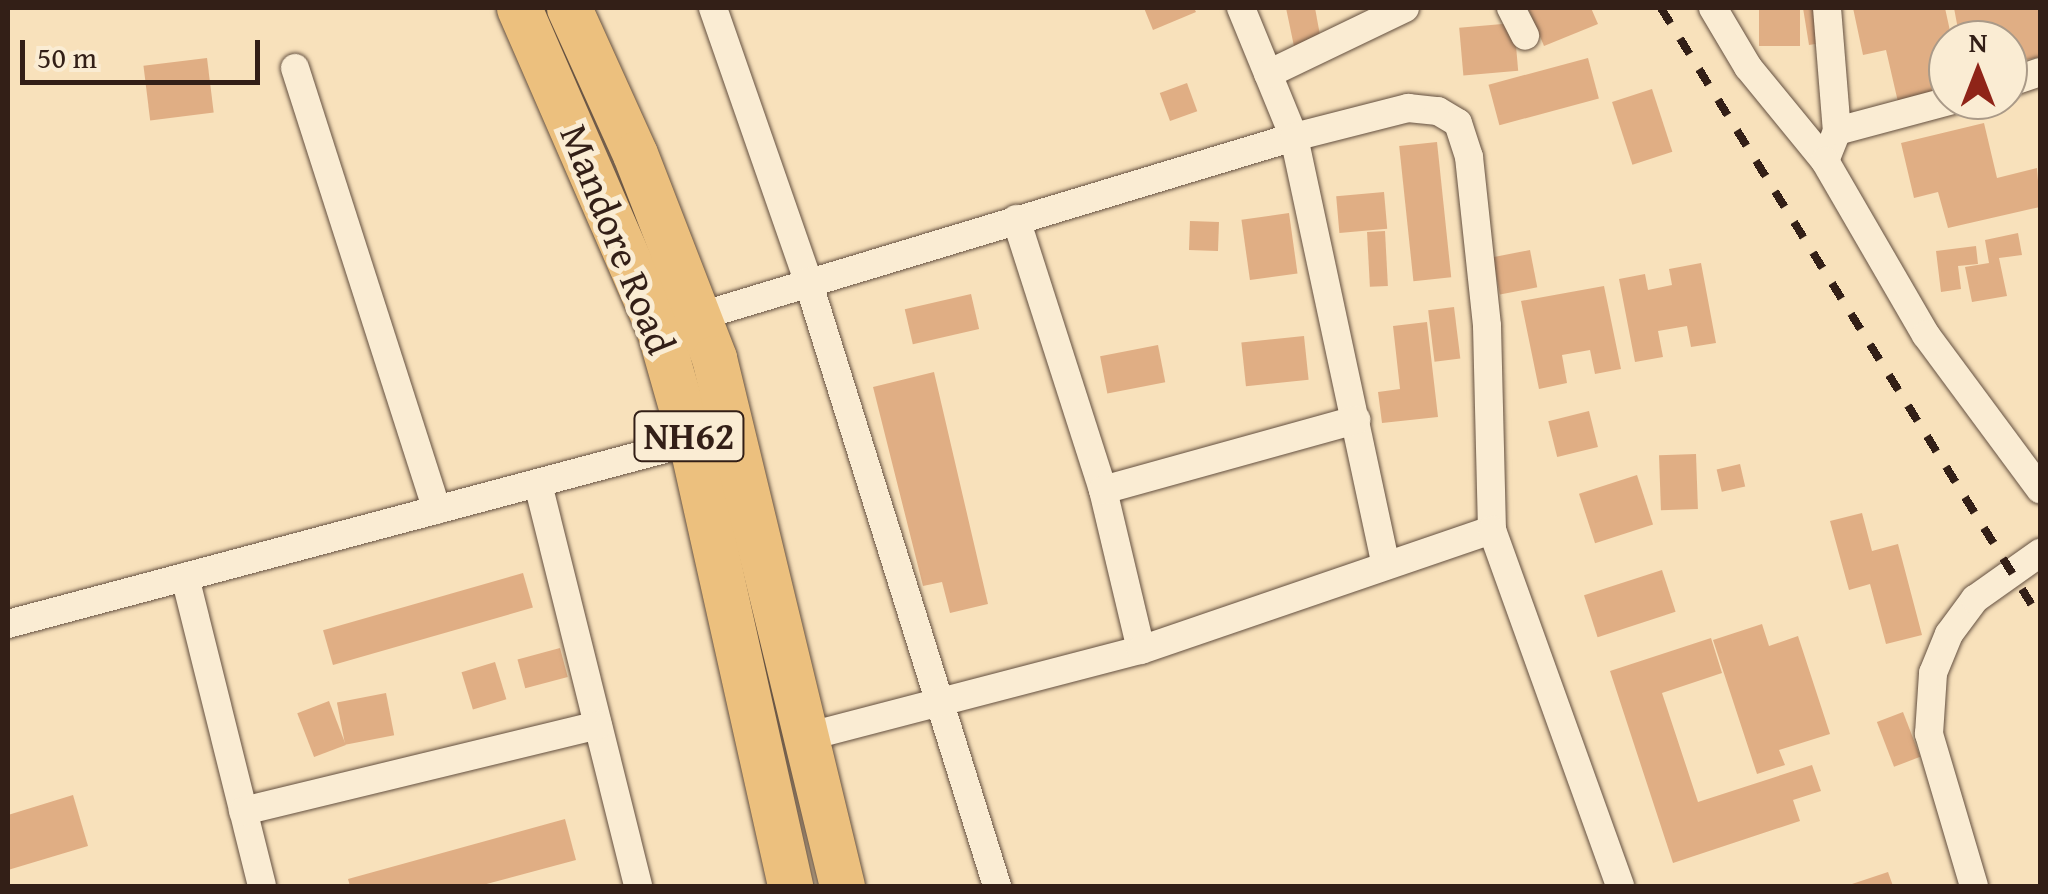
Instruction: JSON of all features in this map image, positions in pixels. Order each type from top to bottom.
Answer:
[{"type":"highway","name":"Mandore Road","points":[[518,8],[679,323],[691,442],[790,886]]},
{"type":"highway","name":"Mandore Road","points":[[569,8],[679,323],[806,737],[842,886]]},
{"type":"street","points":[[713,8],[808,281],[998,886]]},
{"type":"street","points":[[1241,8],[1294,137],[1385,563]]},
{"type":"street","points":[[1268,74],[1405,8]]},
{"type":"street","points":[[1510,8],[1524,36]]},
{"type":"street","points":[[1713,8],[1748,67],[1826,161],[1926,335],[2040,488]]},
{"type":"street","points":[[1826,161],[1836,132],[1827,8]]},
{"type":"street","points":[[294,68],[437,510]]},
{"type":"street","points":[[1836,132],[1928,107]]},
{"type":"street","points":[[679,323],[1294,137],[1408,108],[1438,111],[1458,124],[1469,157],[1487,326],[1492,530],[1620,886]]},
{"type":"street","points":[[1016,219],[1102,490],[1142,650]]},
{"type":"street","points":[[1102,490],[1356,420]]},
{"type":"street","points":[[8,624],[691,442]]},
{"type":"street","points":[[538,484],[638,886]]},
{"type":"street","points":[[806,737],[1142,650],[1385,563],[1492,530]]},
{"type":"street","points":[[1974,886],[1929,734],[1933,674],[1949,634],[1976,599],[2040,553]]},
{"type":"street","points":[[184,577],[262,886]]},
{"type":"street","points":[[243,811],[598,725]]},
{"type":"building","points":[[1144,8],[1194,8],[1196,12],[1153,30]]},
{"type":"building","points":[[1286,8],[1315,8],[1322,46],[1295,51]]},
{"type":"building","points":[[1528,8],[1591,8],[1598,24],[1544,46]]},
{"type":"building","points":[[1759,8],[1800,8],[1800,46],[1759,46]]},
{"type":"building","points":[[1803,8],[1829,8],[1835,41],[1809,45]]},
{"type":"building","points":[[1853,8],[1945,8],[1948,20],[1928,20],[1928,95],[1898,102],[1886,50],[1863,55]]},
{"type":"building","points":[[1954,8],[2040,8],[2040,57],[2028,59],[2028,20],[1956,20]]},
{"type":"building","points":[[1514,23],[1518,71],[1463,76],[1459,28]]},
{"type":"building","points":[[207,58],[214,113],[150,120],[143,66]]},
{"type":"building","points":[[1588,58],[1599,99],[1499,125],[1489,85]]},
{"type":"building","points":[[1187,83],[1197,111],[1170,121],[1160,93]]},
{"type":"building","points":[[1652,89],[1672,152],[1632,165],[1612,102]]},
{"type":"building","points":[[1984,123],[1997,178],[2037,168],[2040,207],[1948,228],[1938,192],[1914,198],[1901,143]]},
{"type":"building","points":[[1437,142],[1451,277],[1413,281],[1399,146]]},
{"type":"building","points":[[1384,192],[1387,229],[1339,233],[1336,196]]},
{"type":"building","points":[[1289,213],[1297,273],[1250,280],[1241,220]]},
{"type":"building","points":[[1190,221],[1219,222],[1218,251],[1189,250]]},
{"type":"building","points":[[1385,231],[1388,286],[1370,287],[1367,232]]},
{"type":"building","points":[[2018,233],[2022,255],[1999,258],[2007,296],[1972,302],[1965,267],[1989,263],[1985,240]]},
{"type":"building","points":[[1976,246],[1978,264],[1958,266],[1961,289],[1941,292],[1936,251]]},
{"type":"building","points":[[1530,250],[1537,287],[1500,295],[1493,257]]},
{"type":"building","points":[[1701,263],[1716,343],[1691,347],[1687,326],[1658,331],[1663,357],[1635,362],[1619,279],[1645,274],[1648,290],[1672,285],[1669,269]]},
{"type":"building","points":[[1604,286],[1621,369],[1595,374],[1590,350],[1562,355],[1567,383],[1539,389],[1521,301]]},
{"type":"building","points":[[971,294],[979,329],[913,344],[905,309]]},
{"type":"building","points":[[1454,307],[1460,359],[1435,362],[1428,310]]},
{"type":"building","points":[[1427,322],[1438,417],[1382,423],[1378,392],[1400,389],[1393,326]]},
{"type":"building","points":[[1304,336],[1309,380],[1246,386],[1241,343]]},
{"type":"building","points":[[1158,345],[1165,382],[1107,394],[1100,356]]},
{"type":"building","points":[[934,372],[988,604],[950,613],[942,582],[923,586],[873,387]]},
{"type":"building","points":[[1589,411],[1598,447],[1557,457],[1548,421]]},
{"type":"building","points":[[1696,454],[1698,509],[1661,510],[1659,455]]},
{"type":"building","points":[[1740,464],[1745,486],[1722,492],[1717,469]]},
{"type":"building","points":[[1637,475],[1653,524],[1595,543],[1579,494]]},
{"type":"building","points":[[1862,513],[1872,551],[1898,544],[1922,635],[1886,644],[1870,584],[1849,590],[1830,521]]},
{"type":"building","points":[[1662,570],[1676,612],[1598,637],[1584,595]]},
{"type":"building","points":[[523,573],[533,608],[333,665],[323,630]]},
{"type":"building","points":[[1762,624],[1769,646],[1798,636],[1830,734],[1779,750],[1785,765],[1757,774],[1713,640]]},
{"type":"building","points":[[1711,638],[1722,673],[1662,693],[1698,802],[1812,765],[1821,791],[1793,800],[1800,821],[1673,863],[1610,671]]},
{"type":"building","points":[[560,648],[568,677],[525,688],[517,659]]},
{"type":"building","points":[[495,662],[506,699],[473,710],[462,672]]},
{"type":"building","points":[[386,693],[394,735],[345,745],[337,703]]},
{"type":"building","points":[[329,701],[346,745],[314,757],[297,713]]},
{"type":"building","points":[[1903,712],[1920,757],[1894,767],[1877,722]]},
{"type":"building","points":[[73,795],[88,846],[8,870],[8,815]]},
{"type":"building","points":[[565,819],[576,860],[479,886],[350,886],[348,879]]},
{"type":"building","points":[[1888,872],[1893,886],[1846,886]]},
{"type":"railway","points":[[1661,8],[2040,618]]}]
